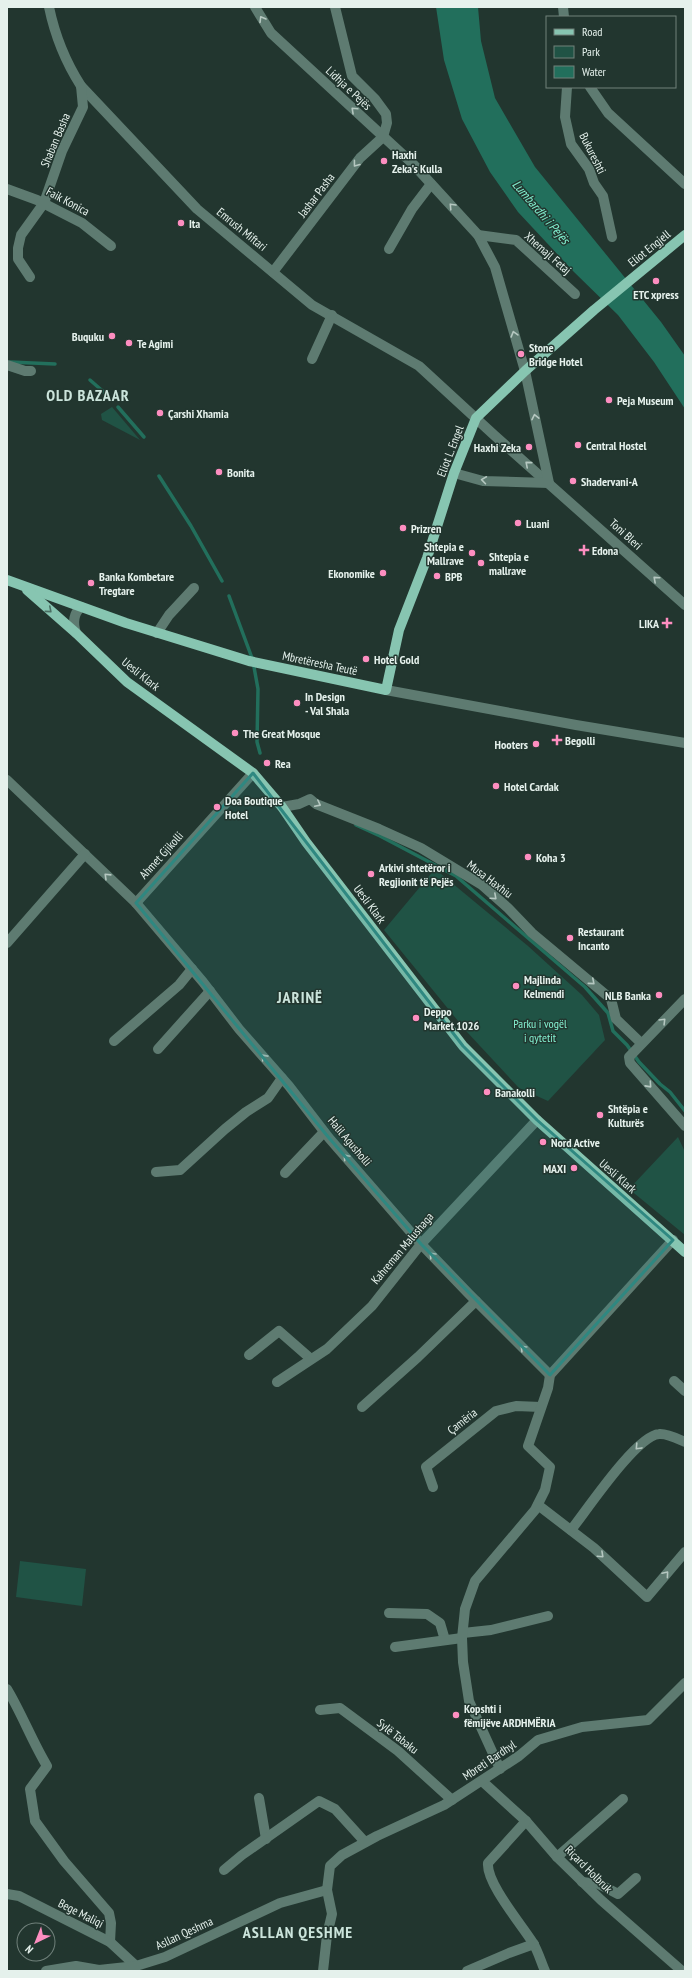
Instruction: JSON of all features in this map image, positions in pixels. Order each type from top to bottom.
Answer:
[{"type":"main road","name":"Eliot Engjell","points":[[630,281],[685,235]]},
{"type":"main road","name":"Eliot L. Engel","points":[[386,690],[399,630],[427,558],[454,473],[476,418],[525,371],[594,310],[630,281]]},
{"type":"main road","name":"Mbretëresha Teutë","points":[[7,580],[157,633],[249,661],[386,690]]},
{"type":"main road","name":"Uesli Klark","points":[[22,586],[76,633],[127,682],[253,773],[282,807],[306,842],[463,1046],[537,1120],[608,1185],[685,1252]]},
{"type":"street","name":"Emrush Miftari","points":[[48,7],[54,32],[68,66],[81,86],[197,209],[312,305],[332,315],[419,366],[476,418]]},
{"type":"street","name":"Lidhja e Pejës","points":[[255,7],[271,33],[432,184],[478,235],[495,267],[525,371]]},
{"type":"street","points":[[335,7],[352,76],[375,99],[386,114],[387,123],[383,137]]},
{"type":"street","name":"Shaban Basha","points":[[30,277],[18,259],[18,248],[21,235],[44,203],[62,151],[83,107],[81,86]]},
{"type":"street","name":"Bukureshti","points":[[567,88],[565,117],[571,144],[589,169],[594,183],[604,196],[612,237]]},
{"type":"street","points":[[591,88],[608,113],[685,184]]},
{"type":"street","name":"Jashar Pasha","points":[[273,272],[360,158],[383,137]]},
{"type":"street","points":[[389,249],[412,209],[432,184]]},
{"type":"street","name":"Faik Konica","points":[[7,188],[44,203],[82,223],[111,246]]},
{"type":"street","name":"Xhemajl Fetaj","points":[[478,235],[516,240],[575,294]]},
{"type":"street","points":[[312,359],[332,315]]},
{"type":"street","points":[[7,365],[25,371],[31,371]]},
{"type":"street","points":[[454,473],[483,481],[549,483],[525,371]]},
{"type":"street","name":"Toni Bleri","points":[[476,418],[685,605]]},
{"type":"street","points":[[157,633],[169,615],[194,588]]},
{"type":"street","points":[[76,633],[74,619],[76,613],[81,607]]},
{"type":"street","name":"Mbretëresha Teutë","points":[[386,690],[576,725],[685,743]]},
{"type":"street","name":"Ahmet Gjikolli","points":[[136,903],[253,773]]},
{"type":"street","points":[[8,782],[136,903]]},
{"type":"street","name":"Musa Haxhiu","points":[[282,807],[299,804],[310,799],[316,804],[379,828],[421,848],[482,885],[508,908],[532,933],[611,999],[616,1019],[635,1050],[630,1063],[685,1126]]},
{"type":"street","points":[[7,943],[85,854]]},
{"type":"street","name":"Halil Agusholli","points":[[136,903],[210,991],[239,1029],[282,1078],[324,1132],[421,1244],[550,1375]]},
{"type":"street","points":[[114,1041],[179,985],[192,969]]},
{"type":"street","points":[[158,1049],[210,991]]},
{"type":"street","points":[[635,1050],[685,999]]},
{"type":"street","points":[[156,1172],[180,1170],[225,1128],[268,1098],[282,1078]]},
{"type":"street","name":"Kahreman Malushaga","points":[[277,1382],[327,1349],[372,1306],[421,1244],[537,1120]]},
{"type":"street","points":[[284,1172],[324,1132]]},
{"type":"street","points":[[500,1769],[469,1701],[463,1662],[462,1635],[465,1609],[475,1581],[538,1505],[545,1490],[550,1467],[528,1446],[548,1388],[550,1375],[673,1240]]},
{"type":"street","points":[[362,1407],[418,1357],[476,1301]]},
{"type":"street","points":[[249,1355],[279,1331],[311,1359]]},
{"type":"street","points":[[674,1382],[685,1391]]},
{"type":"street","name":"Çamëria","points":[[433,1487],[426,1467],[496,1411],[516,1406],[541,1407]]},
{"type":"street","points":[[571,1530],[612,1475],[648,1437],[660,1433],[685,1442]]},
{"type":"street","points":[[538,1505],[571,1530],[647,1597],[685,1552]]},
{"type":"street","points":[[389,1613],[427,1614],[440,1623],[445,1640]]},
{"type":"street","points":[[395,1647],[445,1640],[548,1616]]},
{"type":"street","name":"Mbreti Bardhyl","points":[[323,1971],[327,1935],[332,1914],[327,1890],[330,1866],[342,1855],[365,1842],[452,1800],[500,1769],[538,1740],[582,1727],[648,1720],[685,1683]]},
{"type":"street","points":[[7,1689],[20,1710],[36,1747],[47,1766],[30,1789],[35,1822],[64,1861],[109,1913],[112,1923],[110,1942]]},
{"type":"street","name":"Sylë Tabaku","points":[[320,1710],[340,1708],[398,1751],[452,1800]]},
{"type":"street","name":"Riçard Holbruk","points":[[482,1781],[526,1821],[557,1857],[582,1882],[682,1971]]},
{"type":"street","points":[[259,1798],[266,1839]]},
{"type":"street","points":[[557,1857],[623,1799]]},
{"type":"street","points":[[224,1870],[242,1855],[319,1801],[335,1809],[365,1842]]},
{"type":"street","points":[[526,1821],[488,1863],[487,1871],[508,1906],[534,1944],[545,1971]]},
{"type":"street","points":[[582,1882],[599,1884],[618,1894],[636,1878]]},
{"type":"street","name":"Asllan Qeshma","points":[[46,1971],[76,1966],[99,1970],[112,1970],[136,1966],[165,1957],[280,1903],[327,1890]]},
{"type":"street","name":"Bege Maliqi","points":[[7,1894],[19,1896],[110,1942],[136,1966]]},
{"type":"street","points":[[467,1971],[534,1944]]},
{"type":"highlighted area","points":[[253,773],[463,1046],[537,1120],[673,1240],[550,1375],[421,1244],[329,1138],[136,903]]},
{"type":"green space","points":[[112,407],[140,440],[102,420],[101,414]]},
{"type":"green space","name":"Parku i vogël i qytetit","points":[[435,869],[528,946],[582,995],[599,1015],[605,1040],[548,1101],[519,1088],[467,1032],[384,930]]},
{"type":"green space","points":[[678,1137],[685,1152],[685,1235],[629,1189]]},
{"type":"green space","points":[[20,1561],[86,1569],[82,1606],[16,1597]]},
{"type":"water","name":"Lumbardhi i Pejës","points":[[436,7],[478,7],[481,41],[495,98],[535,167],[661,322],[685,356],[685,409],[654,362],[618,315],[574,272],[518,212],[490,172],[462,119],[444,60]]},
{"type":"waterway","points":[[10,362],[55,364]]},
{"type":"waterway","points":[[90,380],[106,394]]},
{"type":"waterway","points":[[118,407],[144,437]]},
{"type":"waterway","points":[[159,476],[191,526],[222,581]]},
{"type":"waterway","points":[[229,596],[252,658]]},
{"type":"waterway","points":[[254,667],[258,689],[257,742],[260,753]]},
{"type":"waterway","points":[[356,825],[456,876],[585,987],[608,1013],[613,1031],[627,1045],[639,1062],[660,1084],[670,1092],[685,1111]]},
{"type":"place","name":"Haxhi Zeka's Kulla","points":[[384,161]]},
{"type":"place","name":"Ita","points":[[181,223]]},
{"type":"place","name":"ETC xpress","points":[[656,281]]},
{"type":"place","name":"Buquku","points":[[112,336]]},
{"type":"place","name":"Te Agimi","points":[[129,343]]},
{"type":"place","name":"Stone Bridge Hotel","points":[[521,354]]},
{"type":"place","name":"Peja Museum","points":[[609,400]]},
{"type":"place","name":"Çarshi Xhamia","points":[[160,413]]},
{"type":"place","name":"Central Hostel","points":[[578,445]]},
{"type":"place","name":"Haxhi Zeka","points":[[529,447]]},
{"type":"place","name":"Bonita","points":[[219,472]]},
{"type":"place","name":"Shadervani-A","points":[[573,481]]},
{"type":"place","name":"Luani","points":[[518,523]]},
{"type":"place","name":"Prizren","points":[[403,528]]},
{"type":"place","name":"Edona","points":[[584,550]]},
{"type":"place","name":"Shtepia e Mallrave","points":[[472,553]]},
{"type":"place","name":"Shtepia e mallrave","points":[[481,563]]},
{"type":"place","name":"Ekonomike","points":[[383,573]]},
{"type":"place","name":"BPB","points":[[437,576]]},
{"type":"place","name":"Banka Kombetare Tregtare","points":[[91,583]]},
{"type":"place","name":"LIKA","points":[[667,623]]},
{"type":"place","name":"Hotel Gold","points":[[366,659]]},
{"type":"place","name":"In Design - Val Shala","points":[[297,703]]},
{"type":"place","name":"The Great Mosque","points":[[235,733]]},
{"type":"place","name":"Begolli","points":[[557,740]]},
{"type":"place","name":"Hooters","points":[[536,744]]},
{"type":"place","name":"Rea","points":[[267,763]]},
{"type":"place","name":"Hotel Cardak","points":[[496,786]]},
{"type":"place","name":"Doa Boutique Hotel","points":[[217,807]]},
{"type":"place","name":"Koha 3","points":[[528,857]]},
{"type":"place","name":"Arkivi shtetëror i Regjionit të Pejës","points":[[371,874]]},
{"type":"place","name":"Restaurant Incanto","points":[[570,938]]},
{"type":"place","name":"Majlinda Kelmendi","points":[[516,986]]},
{"type":"place","name":"NLB Banka","points":[[659,995]]},
{"type":"place","name":"Deppo Market 1026","points":[[416,1018]]},
{"type":"place","name":"Banakolli","points":[[487,1092]]},
{"type":"place","name":"Shtëpia e Kulturës","points":[[600,1115]]},
{"type":"place","name":"Nord Active","points":[[543,1142]]},
{"type":"place","name":"MAXI","points":[[574,1168]]},
{"type":"place","name":"Kopshti i fëmijëve ARDHMËRIA","points":[[456,1715]]},
{"type":"district","name":"OLD BAZAAR","points":[[88,395]]},
{"type":"district","name":"JARINË","points":[[300,997]]},
{"type":"district","name":"ASLLAN QESHME","points":[[298,1932]]}]
